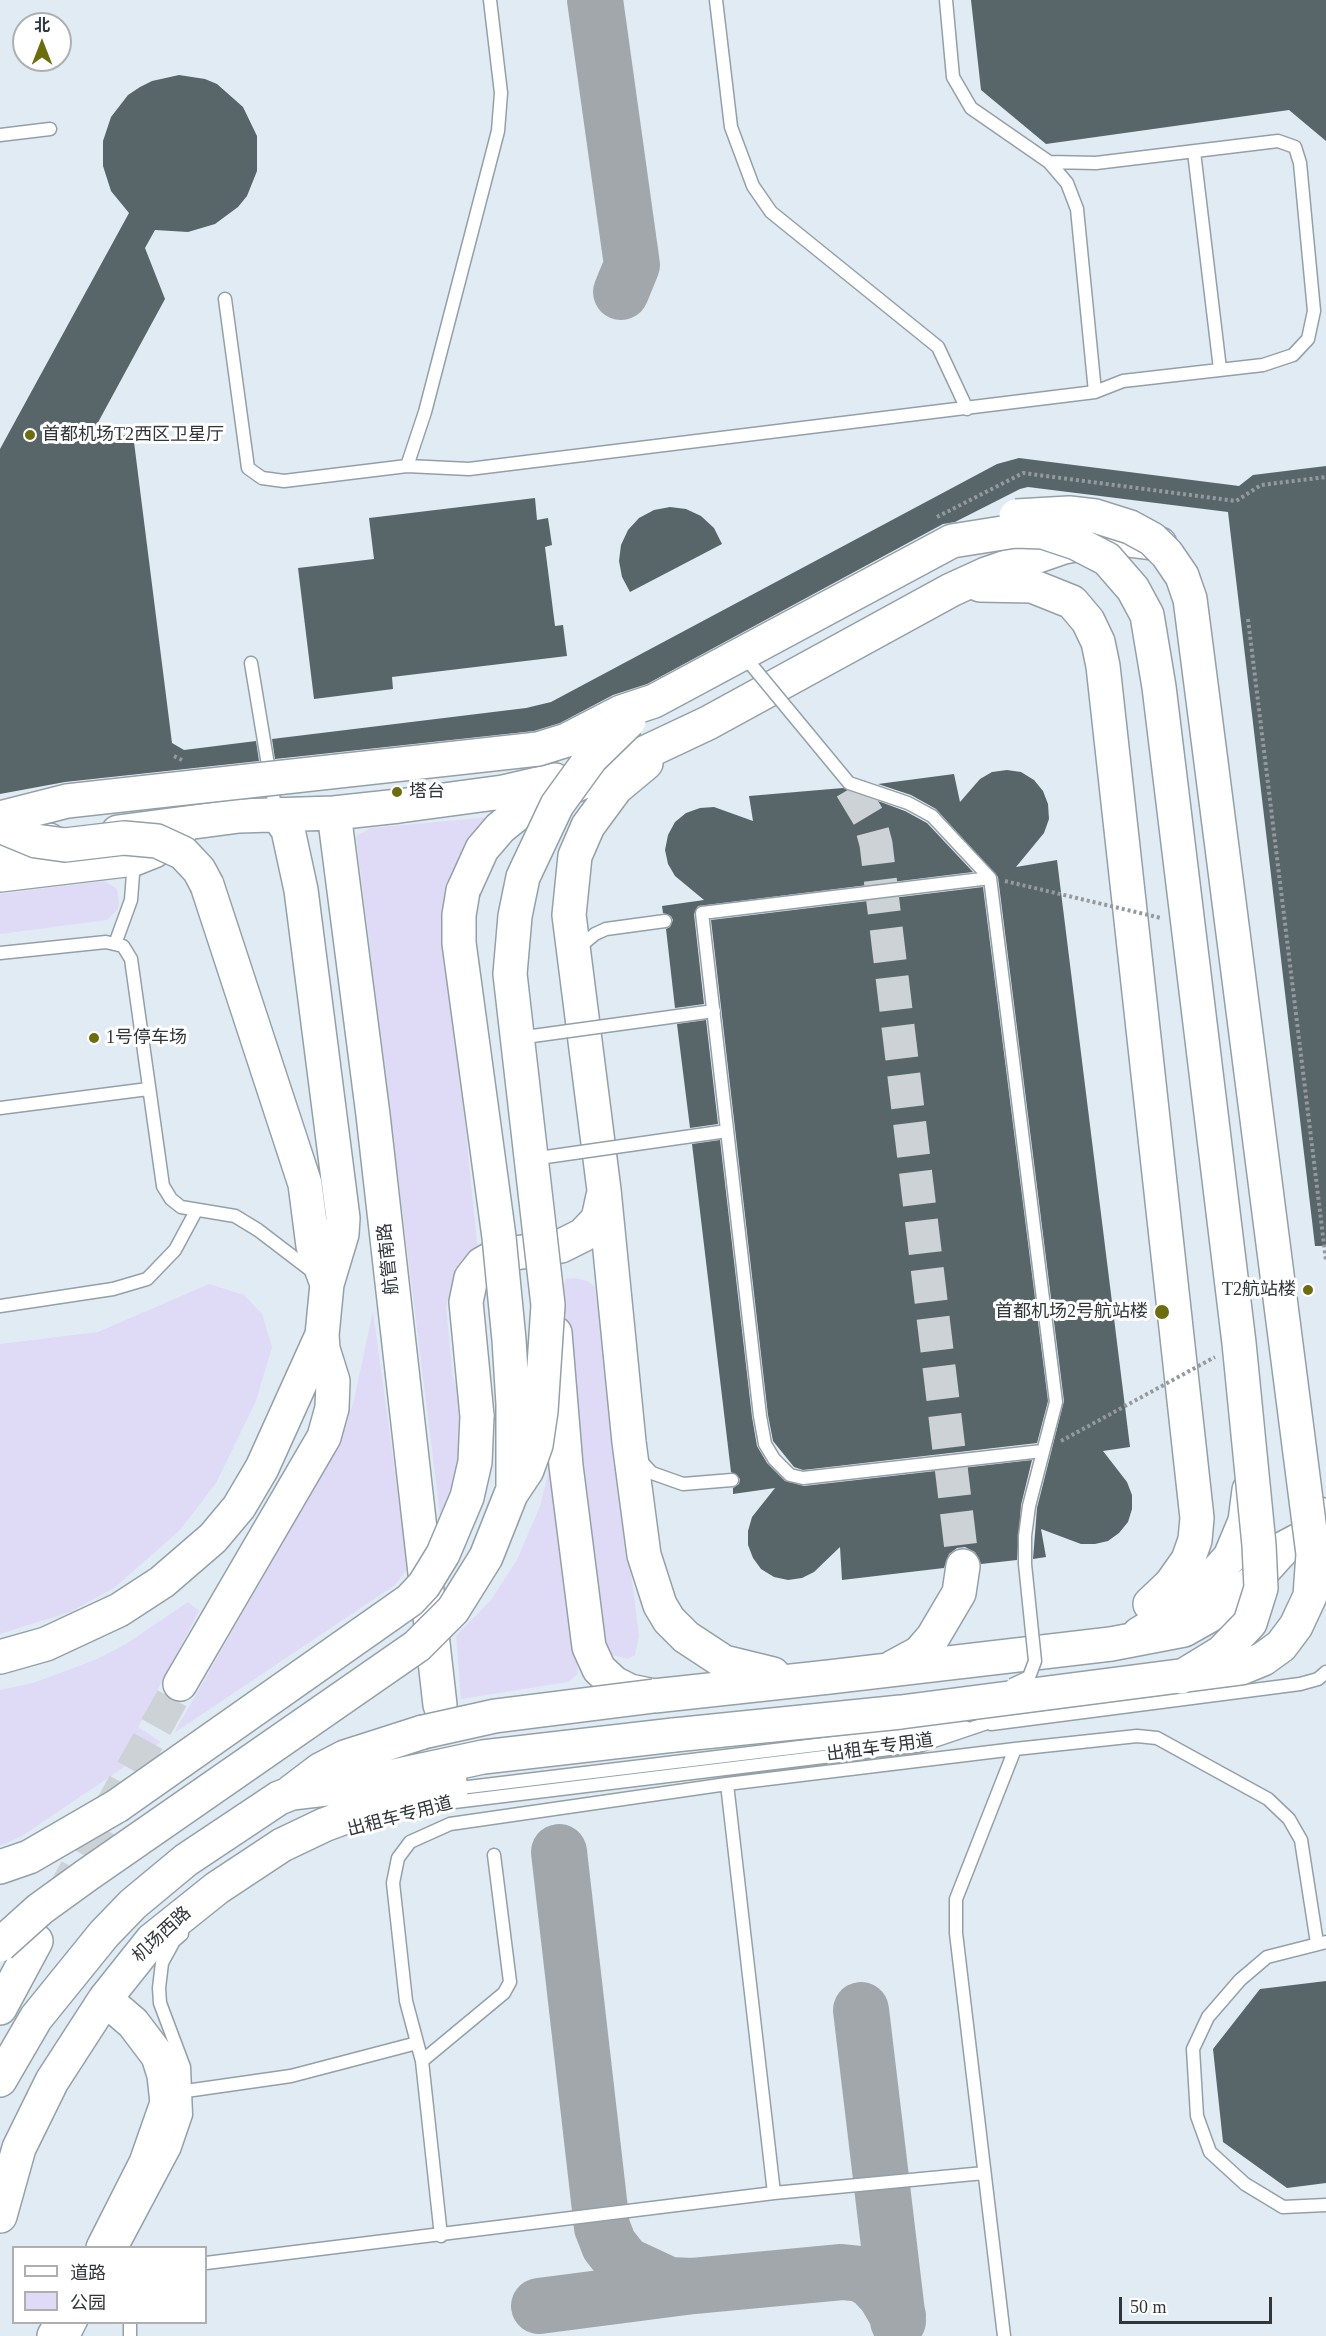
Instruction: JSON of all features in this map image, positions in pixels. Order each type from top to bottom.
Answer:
[{"type":"street","points":[[0,809],[523,752],[553,745],[621,712],[654,701],[742,653],[937,532],[980,527],[1017,516],[1057,512],[1095,516],[1130,526],[1161,548],[1182,576],[1191,602],[1314,1562],[1307,1604],[1296,1626],[1276,1650],[1263,1659],[1246,1666],[1181,1677],[901,1712],[483,1757],[343,1787],[292,1793],[279,1798]]},
{"type":"street","points":[[937,532],[1015,531],[1055,535],[1105,557],[1119,570],[1133,589],[1147,615],[1150,628],[1239,1343],[1259,1545],[1259,1596],[1250,1623],[1241,1635],[1208,1662],[1181,1677]]},
{"type":"street","points":[[0,2080],[36,2018],[111,1926],[158,1882],[186,1860],[320,1770],[345,1757],[423,1732],[495,1716],[883,1671],[1105,1656],[1197,1625],[1249,1586],[1284,1548],[1316,1532],[1319,1526],[1197,583],[1191,571],[1170,548],[1163,544],[1128,540],[1097,541],[1064,547],[986,574],[951,590],[708,723],[635,771],[606,798],[581,839],[572,874],[569,915],[572,954],[604,1190],[629,1442],[646,1565],[655,1594],[669,1620],[697,1645],[724,1662],[742,1669],[780,1675],[829,1677]]},
{"type":"street","points":[[1014,566],[1073,559],[1106,563],[1130,581],[1144,606],[1211,1158],[1232,1299],[1248,1451],[1248,1507],[1230,1557],[1212,1577],[1149,1629],[1105,1656]]},
{"type":"street","points":[[951,590],[982,584],[1016,584],[1041,589],[1065,599],[1082,611],[1088,621],[1098,642],[1103,666],[1197,1518],[1196,1540],[1184,1568],[1105,1656]]},
{"type":"street","points":[[770,688],[851,788]]},
{"type":"street","points":[[654,701],[601,746],[580,771],[552,813],[530,861],[518,898],[511,939],[510,974],[548,1305],[557,1338],[566,1466],[589,1647],[599,1669],[614,1683],[630,1691],[654,1696]]},
{"type":"street","points":[[511,1494],[513,1404],[509,1340],[499,1237],[459,943],[459,915],[463,891],[482,849],[510,819],[532,805],[708,723]]},
{"type":"street","points":[[0,846],[198,821],[277,814],[334,813],[503,792],[626,760]]},
{"type":"street","points":[[0,816],[128,800],[198,821]]},
{"type":"street","points":[[0,816],[68,801]]},
{"type":"street","name":"航管南路","points":[[334,813],[373,1115],[440,1705]]},
{"type":"street","points":[[180,1684],[324,1437],[331,1417],[334,1390],[322,1335],[327,1284],[342,1234],[342,1211],[301,890],[288,830],[277,814]]},
{"type":"street","points":[[0,874],[134,859],[154,851],[185,826],[198,821]]},
{"type":"street","points":[[0,826],[36,841],[65,845]]},
{"type":"street","points":[[0,853],[124,838],[157,841],[183,853],[207,885],[305,1184],[313,1245],[327,1284]]},
{"type":"street","points":[[561,1246],[592,1228],[602,1209],[604,1190]]},
{"type":"street","points":[[0,1867],[28,1857],[117,1806],[410,1600],[439,1562],[467,1497],[475,1462],[477,1416],[466,1302],[471,1278],[482,1264],[496,1256],[561,1246],[580,1250],[595,1257],[605,1270],[614,1292]]},
{"type":"street","points":[[0,1945],[21,1924],[56,1897],[382,1672],[429,1636],[453,1610],[472,1581],[491,1544],[511,1494],[526,1470],[536,1445],[541,1411],[548,1305]]},
{"type":"street","points":[[0,1658],[46,1644],[119,1610],[162,1582],[213,1538],[239,1507],[262,1468],[322,1335]]},
{"type":"street","points":[[883,1671],[906,1661],[929,1643],[959,1593],[963,1566]]},
{"type":"street","name":"机场西路","points":[[0,2216],[13,2166],[31,2122],[64,2060],[105,1999],[143,1950],[163,1930],[235,1875],[282,1845],[324,1825],[373,1806],[450,1782]]},
{"type":"street","points":[[0,2008],[36,1941]]},
{"type":"street","points":[[104,2246],[146,2163],[168,2103],[164,2075],[158,2056],[133,2023],[105,1999]]},
{"type":"lane","points":[[407,466],[425,412],[498,131],[501,93],[490,0]]},
{"type":"lane","points":[[716,0],[731,127],[753,186],[771,212],[938,347],[967,409]]},
{"type":"lane","points":[[946,0],[952,77],[971,108],[1049,162],[1067,183],[1077,209],[1095,392]]},
{"type":"lane","points":[[0,135],[50,129]]},
{"type":"lane","points":[[225,299],[248,468],[262,478],[284,481],[407,466],[469,469],[1095,392],[1123,381],[1263,364],[1293,355],[1308,339],[1314,311],[1300,163],[1295,147],[1278,141],[1096,163],[1049,162]]},
{"type":"lane","points":[[1194,152],[1220,369]]},
{"type":"lane","points":[[742,653],[849,783],[908,803],[932,816],[990,878],[1056,1402],[1055,1414],[1042,1451],[1025,1536],[1025,1564],[1035,1661],[1033,1670],[1025,1680],[970,1692],[901,1712]]},
{"type":"lane","points":[[251,663],[277,814]]},
{"type":"lane","points":[[115,944],[131,900],[134,859]]},
{"type":"lane","points":[[990,878],[702,913],[760,1422],[765,1444],[780,1467],[790,1475],[803,1478],[1042,1451]]},
{"type":"lane","points":[[572,954],[601,931],[665,921]]},
{"type":"lane","points":[[0,953],[106,942],[123,946],[131,959],[163,1186],[171,1199],[181,1207],[235,1216],[258,1230],[327,1284]]},
{"type":"lane","points":[[517,1038],[714,1011]]},
{"type":"lane","points":[[0,1108],[148,1089]]},
{"type":"lane","points":[[530,1159],[727,1131]]},
{"type":"lane","points":[[0,1306],[113,1289],[147,1279],[175,1250],[196,1211]]},
{"type":"lane","points":[[629,1442],[645,1467],[667,1480],[692,1484],[732,1480]]},
{"type":"lane","points":[[1319,1526],[1324,1566]]},
{"type":"lane","points":[[982,1725],[999,1717],[1011,1704],[1020,1700],[1083,1689],[1093,1684],[1105,1656]]},
{"type":"lane","points":[[450,1782],[982,1725],[1300,1684],[1318,1679],[1326,1672]]},
{"type":"lane","name":"出租车专用道","points":[[400,1814],[451,1802],[906,1747],[943,1739],[982,1725]]},
{"type":"lane","points":[[441,2236],[422,2061],[406,2001],[393,1883],[398,1858],[410,1842],[450,1824],[727,1784],[1137,1736],[1157,1738],[1268,1799],[1289,1819],[1301,1840],[1322,1943],[1267,1957],[1240,1980],[1208,2017],[1193,2049],[1193,2082],[1197,2116],[1210,2152],[1245,2184],[1283,2207],[1326,2205]]},
{"type":"lane","points":[[1004,2336],[956,1933],[956,1899],[1015,1749]]},
{"type":"lane","points":[[727,1784],[774,2193]]},
{"type":"lane","points":[[422,2061],[504,1993],[510,1982],[494,1855]]},
{"type":"lane","points":[[123,2246],[174,2150],[186,2115],[184,2067],[160,2003],[162,1963],[174,1941],[196,1919],[220,1900],[262,1874]]},
{"type":"lane","points":[[186,2091],[291,2076],[417,2043]]},
{"type":"lane","points":[[207,2263],[441,2236],[774,2193],[984,2173]]},
{"type":"path","points":[[937,532],[1012,476],[1023,473],[1236,501],[1261,485],[1326,477]]},
{"type":"path","points":[[1248,619],[1326,1261]]},
{"type":"path","points":[[174,756],[193,766]]},
{"type":"path","points":[[990,878],[1188,925]]},
{"type":"path","points":[[1042,1451],[1239,1343]]},
{"type":"shaded area","points":[[0,0],[1326,0],[1326,2336],[0,2336]]},
{"type":"green space","points":[[490,817],[458,864],[445,894],[442,936],[454,1015],[478,1253],[466,1261],[453,1280],[446,1307],[453,1377],[464,1413],[465,1436],[456,1482],[441,1523],[356,836],[371,828]]},
{"type":"green space","points":[[104,881],[117,889],[119,904],[118,909],[107,920],[0,934],[0,894]]},
{"type":"green space","points":[[575,1278],[587,1281],[595,1287],[639,1636],[635,1655],[628,1659],[612,1655],[602,1642],[576,1433],[563,1288],[566,1279]]},
{"type":"green space","points":[[209,1284],[244,1295],[262,1314],[272,1347],[256,1401],[216,1483],[180,1530],[114,1588],[70,1612],[0,1634],[0,1344],[98,1332]]},
{"type":"green space","points":[[373,1311],[408,1568],[395,1585],[174,1733],[320,1478],[353,1404]]},
{"type":"green space","points":[[553,1455],[578,1674],[568,1682],[461,1699],[456,1636],[491,1600],[517,1560],[540,1506]]},
{"type":"green space","points":[[188,1602],[199,1611],[138,1727],[161,1742],[22,1836],[0,1846],[0,1690],[33,1683],[95,1660],[126,1644]]},
{"type":"building","points":[[971,0],[1326,0],[1326,141],[1289,110],[1046,144],[981,90]]},
{"type":"building","name":"首都机场T2西区卫星厅","points":[[179,75],[205,79],[217,84],[243,107],[257,136],[257,171],[247,196],[238,207],[215,224],[188,232],[155,230],[145,248],[165,299],[89,439],[133,434],[172,743],[184,750],[256,741],[259,761],[65,782],[0,794],[0,449],[129,213],[111,191],[103,166],[103,141],[111,117],[128,95],[140,87],[152,81]]},
{"type":"building","points":[[1019,458],[1239,486],[1253,475],[1326,466],[1326,1246],[1315,1246],[1228,512],[1028,487],[1020,489],[955,522],[943,524],[647,684],[613,695],[560,723],[534,731],[275,759],[272,739],[526,708],[551,702],[997,464]]},
{"type":"building","points":[[535,498],[537,520],[548,518],[552,545],[545,547],[555,626],[563,625],[567,656],[392,677],[393,689],[314,699],[298,568],[374,559],[369,518]]},
{"type":"building","points":[[670,507],[686,509],[701,516],[714,528],[722,544],[630,592],[622,577],[619,561],[621,545],[628,530],[639,518],[654,510]]},
{"type":"building","points":[[1007,770],[1021,772],[1034,780],[1043,791],[1048,804],[1049,819],[1044,833],[1016,867],[1057,860],[1130,1447],[1103,1451],[1127,1482],[1132,1495],[1132,1509],[1128,1522],[1108,1541],[1081,1544],[1041,1529],[1046,1557],[1033,1559],[1037,1508],[1064,1401],[998,877],[936,809],[911,795],[878,784],[954,774],[960,802],[980,779],[992,772]]},
{"type":"building","points":[[843,788],[905,811],[927,823],[973,872],[698,906],[694,914],[704,1004],[675,1008],[666,929],[670,927],[673,920],[671,916],[663,913],[662,906],[704,900],[675,876],[668,864],[665,850],[668,835],[675,822],[686,813],[700,808],[714,807],[753,821],[749,796]]},
{"type":"building","points":[[983,887],[1048,1401],[1037,1443],[803,1470],[794,1467],[773,1441],[768,1415],[711,920]]},
{"type":"building","points":[[706,1020],[718,1124],[690,1128],[677,1024]]},
{"type":"building","points":[[720,1140],[752,1417],[757,1446],[767,1463],[785,1481],[804,1486],[1032,1460],[1021,1505],[1017,1560],[981,1564],[975,1552],[965,1547],[957,1548],[949,1554],[944,1568],[842,1580],[840,1547],[814,1572],[802,1578],[788,1580],[774,1577],[761,1569],[753,1558],[748,1545],[748,1531],[752,1517],[775,1488],[733,1494],[733,1488],[739,1484],[740,1479],[731,1472],[692,1144]]},
{"type":"building","points":[[1326,1981],[1326,2183],[1287,2188],[1223,2142],[1213,2049],[1260,1989]]},
{"type":"taxiway","points":[[595,0],[632,265],[621,292]]},
{"type":"taxiway","points":[[559,1852],[602,2227],[609,2245],[624,2264],[669,2285],[693,2286]]},
{"type":"taxiway","points":[[861,2010],[898,2321]]},
{"type":"taxiway","points":[[539,2306],[693,2286],[842,2272],[861,2274],[873,2281],[885,2294],[898,2316]]},
{"type":"tunnel","points":[[851,788],[869,818],[876,844],[963,1566]]},
{"type":"tunnel","points":[[60,1898],[180,1684]]},
{"type":"place","name":"首都机场T2西区卫星厅","points":[[30,435]]},
{"type":"place","name":"塔台","points":[[397,792]]},
{"type":"place","name":"1号停车场","points":[[94,1038]]},
{"type":"place","name":"T2航站楼","points":[[1308,1290]]},
{"type":"place","name":"首都机场2号航站楼","points":[[1162,1312]]}]
